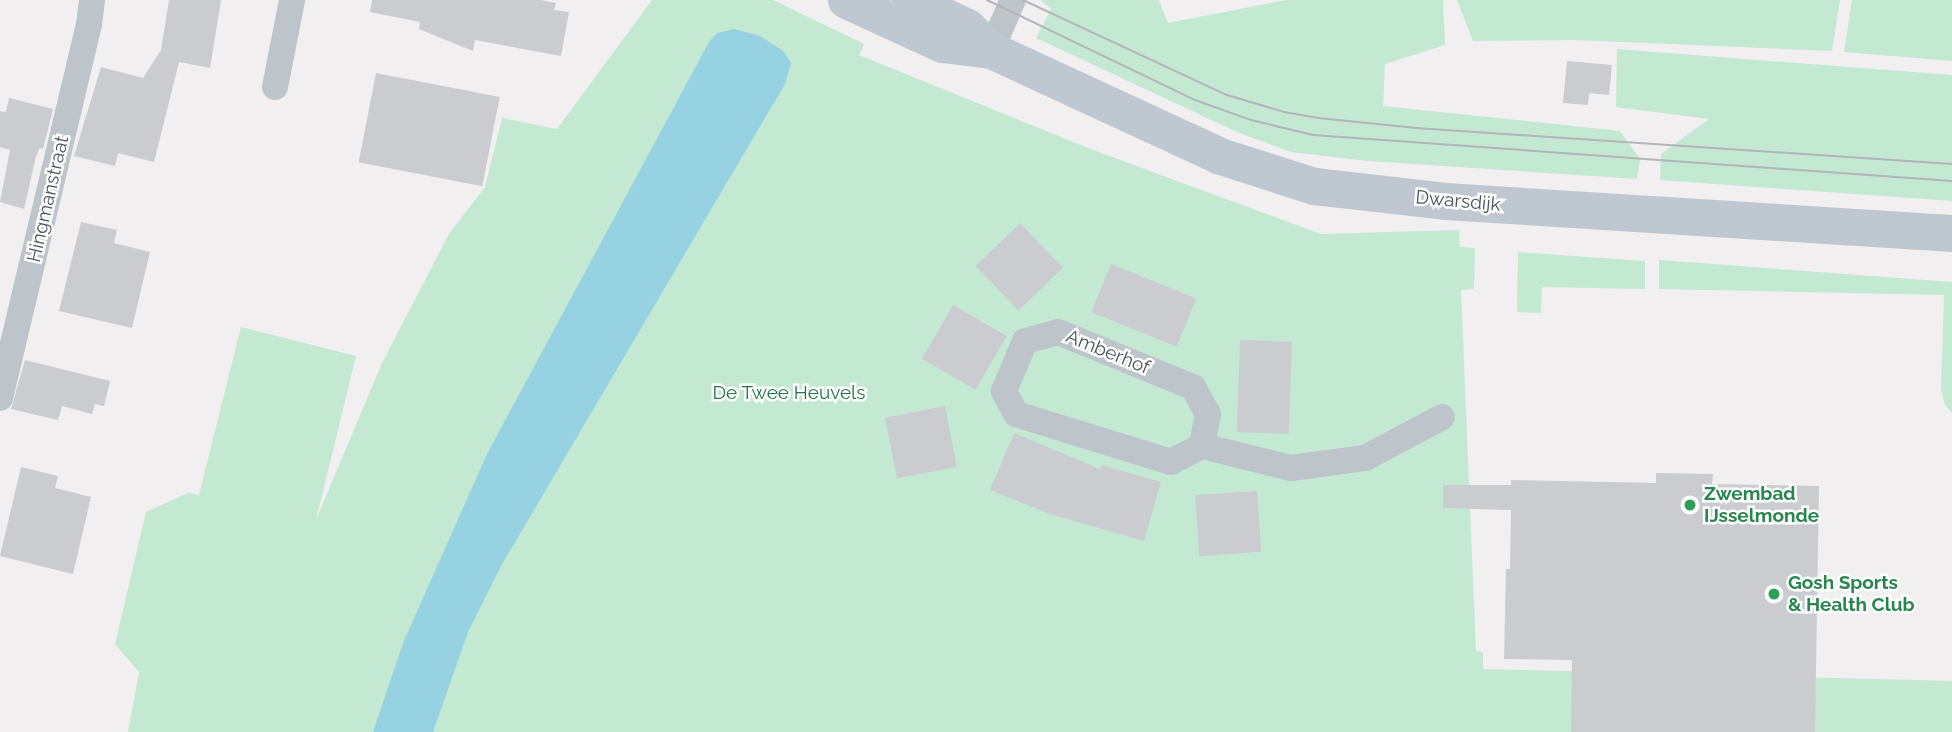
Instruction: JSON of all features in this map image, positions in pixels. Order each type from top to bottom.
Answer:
[{"type":"street","name":"Hingmanstraat","points":[[0,398],[89,25],[92,0]]},
{"type":"street","points":[[275,87],[292,0]]},
{"type":"street","name":"Dwarsdijk","points":[[846,0],[942,44],[991,50],[1220,156],[1314,186],[1445,201],[1952,233]]},
{"type":"street","name":"Dwarsdijk","points":[[911,0],[967,27],[991,50]]},
{"type":"street","points":[[991,50],[1013,0]]},
{"type":"street","name":"Amberhof","points":[[1058,332],[1193,387],[1208,414],[1202,446],[1171,462],[1016,414],[1004,391],[1025,341],[1058,332]]},
{"type":"street","points":[[1202,446],[1292,468],[1365,458],[1442,417]]},
{"type":"green space","name":"De Twee Heuvels","points":[[652,0],[773,0],[864,44],[859,55],[1088,148],[1321,234],[1459,230],[1460,247],[1475,248],[1474,289],[1461,290],[1476,651],[1483,652],[1483,669],[1952,681],[1952,732],[128,732],[139,672],[115,644],[146,512],[188,493],[199,495],[241,327],[356,356],[316,520],[382,363],[449,234],[485,187],[502,118],[557,129]]},
{"type":"green space","points":[[1040,0],[1159,0],[1168,23],[1286,0],[1443,0],[1445,45],[1385,64],[1383,106],[1620,131],[1640,159],[1637,179],[1368,161],[1291,152],[1237,132],[1036,38],[1051,9]]},
{"type":"green space","points":[[1457,0],[1840,0],[1832,51],[1576,40],[1473,41]]},
{"type":"green space","points":[[1852,0],[1952,0],[1952,61],[1844,52]]},
{"type":"green space","points":[[1617,49],[1952,75],[1952,201],[1660,180],[1661,154],[1709,119],[1616,107]]},
{"type":"green space","points":[[1518,252],[1645,261],[1645,289],[1542,287],[1541,313],[1517,312]]},
{"type":"green space","points":[[1659,260],[1952,282],[1952,413],[1945,405],[1941,389],[1944,295],[1659,289]]},
{"type":"water","points":[[734,29],[760,36],[783,51],[791,63],[785,84],[501,566],[468,632],[433,732],[373,732],[403,643],[487,454],[709,42],[717,33]]},
{"type":"building","points":[[169,0],[221,0],[210,68],[179,62],[154,162],[118,153],[115,166],[74,156],[101,67],[143,78],[161,50]]},
{"type":"building","points":[[372,0],[540,0],[556,3],[554,10],[569,12],[561,56],[475,40],[473,51],[419,29],[420,22],[370,12]]},
{"type":"building","points":[[1567,61],[1612,65],[1609,95],[1589,93],[1588,105],[1563,103]]},
{"type":"building","points":[[376,73],[500,97],[482,186],[359,162]]},
{"type":"building","points":[[9,98],[53,109],[43,149],[40,148],[36,156],[24,209],[0,202],[10,150],[0,147],[0,111],[6,112]]},
{"type":"building","points":[[81,222],[117,230],[114,243],[150,252],[132,328],[59,311]]},
{"type":"building","points":[[1020,223],[1063,268],[1018,311],[975,266]]},
{"type":"building","points":[[1111,264],[1196,298],[1177,347],[1092,312]]},
{"type":"building","points":[[953,305],[1007,336],[976,390],[922,359]]},
{"type":"building","points":[[1240,340],[1292,342],[1289,434],[1237,432]]},
{"type":"building","points":[[25,360],[110,381],[104,406],[95,404],[92,414],[62,406],[58,420],[11,409]]},
{"type":"building","points":[[945,406],[957,467],[897,479],[885,418]]},
{"type":"building","points":[[1014,433],[1100,469],[1102,465],[1161,482],[1144,541],[1050,514],[990,490]]},
{"type":"building","points":[[21,467],[58,476],[55,488],[91,497],[73,574],[0,556]]},
{"type":"building","points":[[1656,473],[1713,474],[1712,484],[1819,486],[1815,732],[1571,732],[1572,660],[1504,659],[1506,569],[1510,569],[1511,510],[1443,508],[1443,485],[1511,485],[1511,480],[1656,483]]},
{"type":"building","points":[[1257,491],[1261,552],[1199,556],[1195,495]]},
{"type":"tram line","points":[[987,0],[1195,100],[1251,120],[1313,135],[1952,181]]},
{"type":"tram line","points":[[1023,0],[1227,95],[1284,112],[1416,128],[1952,164]]},
{"type":"place","name":"Zwembad IJsselmonde","points":[[1690,505]]},
{"type":"place","name":"Gosh Sports & Health Club","points":[[1774,594]]}]
